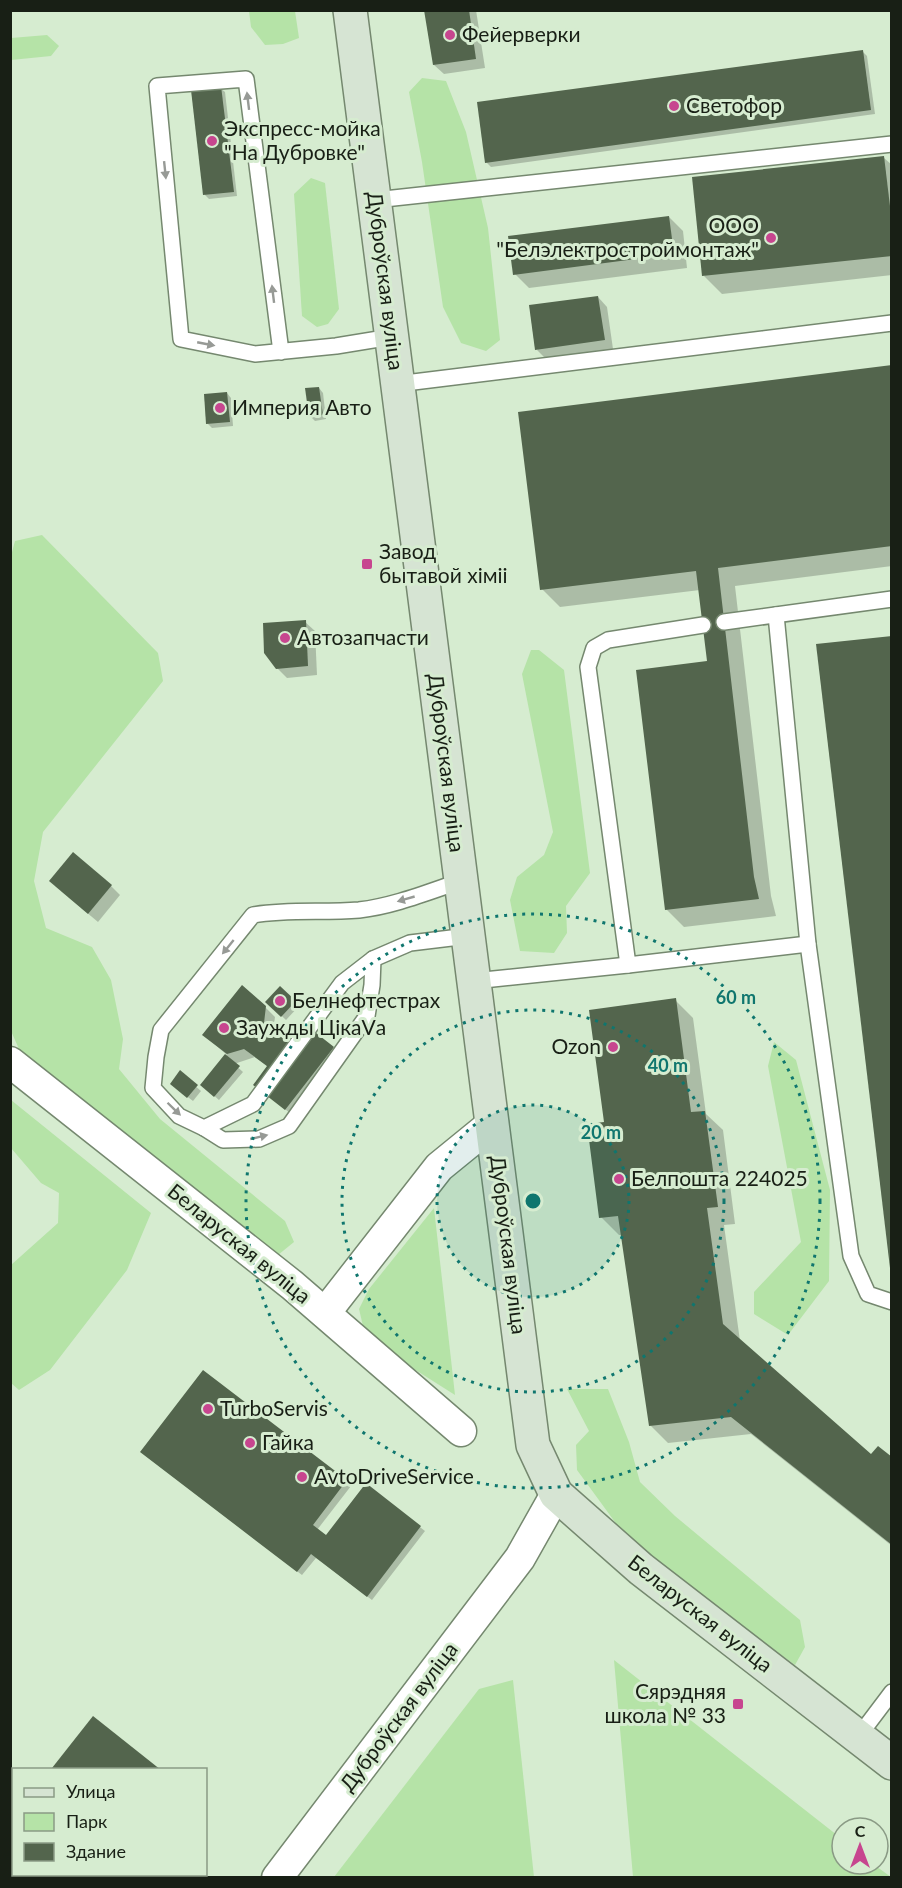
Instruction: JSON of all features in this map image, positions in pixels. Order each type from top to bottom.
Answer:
[{"type":"main road","name":"Дуброўская вуліца","points":[[350,10],[533,1445]]},
{"type":"main road","name":"Беларуская вуліца","points":[[533,1445],[556,1494],[641,1569],[891,1763]]},
{"type":"street","name":"Беларуская вуліца","points":[[10,1062],[292,1285],[461,1431]]},
{"type":"street","points":[[325,1313],[439,1167],[493,1123]]},
{"type":"street","name":"Дуброўская вуліца","points":[[277,1878],[520,1558],[556,1494]]},
{"type":"lane","points":[[281,352],[246,79],[157,86],[181,339],[255,354],[281,352],[336,346],[391,337]]},
{"type":"lane","points":[[375,200],[891,144]]},
{"type":"lane","points":[[397,384],[891,323]]},
{"type":"lane","points":[[724,622],[891,599]]},
{"type":"lane","points":[[776,615],[808,944],[851,1256],[868,1294],[891,1302]]},
{"type":"lane","points":[[628,965],[588,667],[594,648],[608,640],[703,625]]},
{"type":"lane","points":[[373,958],[367,1016],[289,1126],[260,1138],[224,1140],[179,1116],[153,1089],[161,1030],[253,915],[272,912],[360,910],[403,900],[461,881]]},
{"type":"lane","points":[[204,1128],[253,1104],[342,982],[373,958],[410,943],[468,936]]},
{"type":"lane","points":[[474,981],[808,944]]},
{"type":"lane","points":[[858,1737],[891,1692]]},
{"type":"green space","points":[[249,11],[295,11],[299,38],[283,44],[265,45],[251,27]]},
{"type":"green space","points":[[47,35],[59,46],[51,56],[11,60],[11,38]]},
{"type":"green space","points":[[422,78],[446,81],[466,132],[488,228],[500,340],[486,351],[461,343],[443,307],[422,162],[409,92]]},
{"type":"green space","points":[[311,178],[325,183],[339,309],[328,324],[317,327],[302,316],[294,194]]},
{"type":"green space","points":[[42,535],[158,653],[163,681],[43,832],[34,881],[46,928],[92,947],[111,980],[123,1039],[119,1069],[160,1119],[285,1221],[294,1242],[278,1255],[19,1049],[11,1031],[11,556],[15,541]]},
{"type":"green space","points":[[531,650],[539,650],[564,670],[590,873],[566,906],[567,933],[554,953],[520,951],[510,900],[517,877],[544,855],[553,832],[522,674]]},
{"type":"green space","points":[[774,1042],[796,1060],[830,1190],[829,1281],[788,1335],[754,1314],[754,1292],[801,1242],[768,1066]]},
{"type":"green space","points":[[11,1100],[151,1213],[127,1270],[50,1370],[19,1390],[11,1383],[11,1265],[58,1223],[59,1193],[41,1183],[11,1148]]},
{"type":"green space","points":[[434,1208],[455,1395],[414,1369],[363,1326],[359,1309],[369,1289]]},
{"type":"green space","points":[[567,1389],[608,1389],[629,1442],[640,1482],[675,1516],[800,1620],[805,1647],[795,1665],[631,1544],[577,1470],[576,1445],[589,1431]]},
{"type":"green space","points":[[614,1660],[830,1830],[830,1876],[891,1877],[633,1877]]},
{"type":"green space","points":[[513,1680],[534,1877],[334,1877],[479,1689]]},
{"type":"building","name":"Фейерверки","points":[[424,10],[469,10],[476,59],[433,65]]},
{"type":"building","name":"Светофор","points":[[863,50],[871,110],[485,163],[477,102]]},
{"type":"building","name":"Экспресс-мойка \"На Дубровке\"","points":[[221,86],[234,192],[203,195],[191,90]]},
{"type":"building","points":[[884,156],[892,223],[892,256],[702,276],[692,177]]},
{"type":"building","points":[[669,216],[674,254],[513,275],[508,236]]},
{"type":"building","points":[[598,296],[605,340],[535,350],[529,305]]},
{"type":"building","points":[[892,365],[892,546],[718,568],[754,877],[759,899],[665,910],[636,670],[707,661],[696,571],[540,590],[518,412]]},
{"type":"building","points":[[319,387],[323,415],[309,417],[305,388]]},
{"type":"building","points":[[227,392],[230,422],[206,424],[204,394]]},
{"type":"building","name":"Автозапчасти","points":[[306,620],[308,666],[276,669],[264,653],[263,623]]},
{"type":"building","points":[[892,636],[892,1268],[890,1268],[816,644]]},
{"type":"building","points":[[73,852],[112,885],[88,914],[49,881]]},
{"type":"building","points":[[242,985],[266,1006],[264,1023],[288,1042],[302,1022],[334,1047],[285,1110],[253,1085],[267,1066],[244,1049],[227,1054],[202,1035]]},
{"type":"building","name":"Белнефтестрах","points":[[280,986],[296,1001],[281,1017],[265,1002]]},
{"type":"building","points":[[676,998],[691,1112],[705,1111],[718,1207],[707,1208],[723,1324],[871,1454],[878,1446],[892,1457],[892,1545],[731,1417],[649,1426],[618,1216],[599,1218],[587,1124],[604,1122],[589,1010]]},
{"type":"building","points":[[225,1054],[240,1066],[214,1097],[200,1085]]},
{"type":"building","points":[[180,1070],[198,1085],[187,1098],[170,1084]]},
{"type":"building","points":[[203,1370],[347,1480],[313,1525],[326,1535],[366,1483],[421,1526],[367,1597],[311,1554],[297,1572],[140,1452]]},
{"type":"building","points":[[93,1716],[158,1768],[52,1768]]},
{"type":"building","points":[[12,1819],[12,1876],[112,1876],[114,1878],[10,1878],[10,1821]]},
{"type":"place","name":"Фейерверки","points":[[450,35]]},
{"type":"place","name":"Светофор","points":[[674,106]]},
{"type":"place","name":"Экспресс-мойка \"На Дубровке\"","points":[[212,141]]},
{"type":"place","name":"ООО \"Белэлектростроймонтаж\"","points":[[771,238]]},
{"type":"place","name":"Империя Авто","points":[[220,408]]},
{"type":"place","name":"Завод бытавой хіміі","points":[[367,564]]},
{"type":"place","name":"Автозапчасти","points":[[285,638]]},
{"type":"place","name":"Белнефтестрах","points":[[280,1001]]},
{"type":"place","name":"Заужды ЦікаVа","points":[[224,1028]]},
{"type":"place","name":"Ozon","points":[[613,1047]]},
{"type":"place","name":"Белпошта 224025","points":[[619,1179]]},
{"type":"place","name":"TurboServis","points":[[208,1409]]},
{"type":"place","name":"Гайка","points":[[250,1443]]},
{"type":"place","name":"AvtoDriveService","points":[[302,1477]]},
{"type":"place","name":"Сярэдняя школа № 33","points":[[738,1704]]}]
